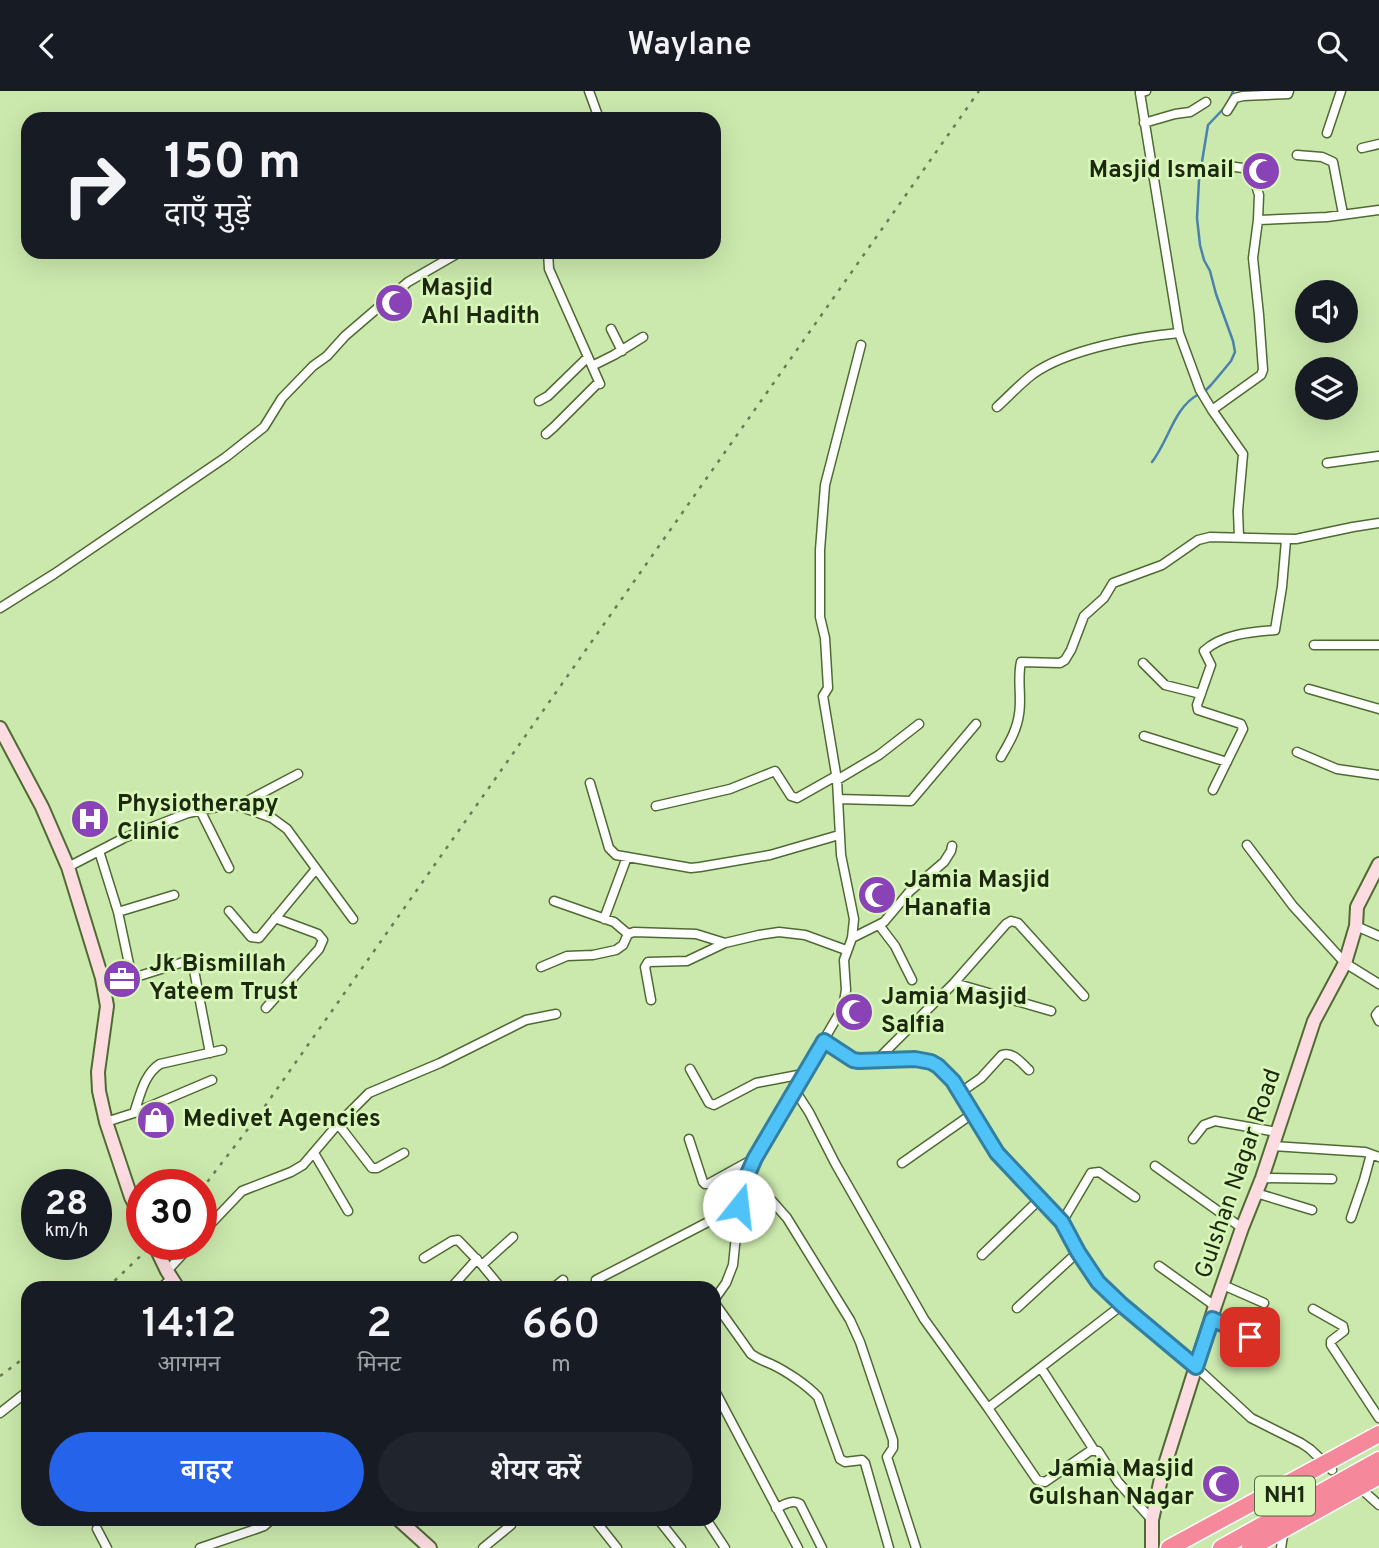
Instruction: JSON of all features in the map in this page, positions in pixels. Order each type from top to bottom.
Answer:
[{"type":"highway","points":[[1169,1548],[1328,1467],[1379,1434]]},
{"type":"highway","name":"NH1","points":[[1191,1548],[1328,1467],[1379,1445]]},
{"type":"highway","name":"NH1","points":[[1221,1548],[1379,1461]]},
{"type":"highway","points":[[1250,1548],[1379,1476]]},
{"type":"street","points":[[589,91],[597,112]]},
{"type":"street","points":[[1146,91],[1140,93],[1144,123],[1179,333],[1200,390],[1243,454],[1238,511],[1239,537]]},
{"type":"street","points":[[1227,111],[1236,98],[1289,91]]},
{"type":"street","points":[[1327,132],[1341,91]]},
{"type":"street","points":[[1144,123],[1190,112],[1206,102]]},
{"type":"street","points":[[1362,148],[1379,143]]},
{"type":"street","points":[[1297,155],[1322,157],[1333,162],[1343,214]]},
{"type":"street","points":[[1212,411],[1261,375],[1263,370],[1252,258],[1259,195],[1251,169],[1227,166]]},
{"type":"street","points":[[1258,220],[1326,217],[1379,210]]},
{"type":"street","points":[[0,608],[226,457],[264,427],[282,398],[345,336],[408,282],[448,259]]},
{"type":"street","points":[[546,434],[600,383],[549,269],[548,259]]},
{"type":"street","points":[[611,329],[622,351]]},
{"type":"street","points":[[997,407],[1034,373],[1066,357],[1142,337],[1179,333]]},
{"type":"street","points":[[592,366],[643,337]]},
{"type":"street","points":[[721,1290],[733,1265],[739,1206],[747,1176],[845,1003],[843,967],[846,950],[852,938],[854,919],[843,867],[836,778],[823,696],[828,688],[825,638],[820,617],[820,550],[825,485],[861,345]]},
{"type":"street","points":[[539,401],[548,396],[588,357]]},
{"type":"street","points":[[1327,463],[1379,456]]},
{"type":"street","points":[[1001,757],[1012,737],[1019,714],[1021,662],[1038,664],[1060,663],[1065,660],[1084,616],[1104,597],[1113,583],[1162,565],[1198,540],[1210,537],[1286,540],[1379,523]]},
{"type":"street","points":[[1213,790],[1243,732],[1243,726],[1198,710],[1197,705],[1211,665],[1204,651],[1209,646],[1240,633],[1275,630],[1286,540]]},
{"type":"street","points":[[1314,645],[1379,645]]},
{"type":"street","points":[[1143,663],[1164,685],[1201,694]]},
{"type":"street","points":[[1309,689],[1379,709]]},
{"type":"street","points":[[838,799],[911,801],[976,723]]},
{"type":"street","points":[[656,806],[730,789],[775,771],[791,796],[797,799],[879,755],[919,724]]},
{"type":"street","points":[[0,728],[42,807],[68,867],[104,987],[107,1006],[98,1072],[99,1091],[106,1122],[126,1182]]},
{"type":"street","points":[[1144,736],[1227,762]]},
{"type":"street","points":[[1297,751],[1337,769],[1379,775]]},
{"type":"street","points":[[68,867],[124,838],[200,810],[247,801],[298,774]]},
{"type":"street","points":[[590,783],[611,852],[616,855],[701,867],[770,855],[839,835]]},
{"type":"street","points":[[233,804],[272,818],[287,829],[353,919]]},
{"type":"street","points":[[200,810],[229,868]]},
{"type":"street","points":[[1247,845],[1293,906],[1345,964],[1379,984]]},
{"type":"street","points":[[852,938],[888,918],[910,891],[944,862],[952,846]]},
{"type":"street","points":[[99,851],[132,978]]},
{"type":"street","points":[[604,919],[627,857]]},
{"type":"street","points":[[229,911],[254,938],[260,938],[316,869]]},
{"type":"street","name":"Gulshan Nagar Road","points":[[1152,1548],[1152,1520],[1167,1454],[1215,1306],[1262,1178],[1314,1021],[1345,964],[1356,926],[1357,907],[1377,873]]},
{"type":"street","points":[[117,912],[174,895]]},
{"type":"street","points":[[554,901],[617,924],[628,934]]},
{"type":"street","points":[[265,1008],[319,949],[323,940],[318,934],[275,918]]},
{"type":"street","points":[[876,1061],[1011,921],[1018,923],[1084,996]]},
{"type":"street","points":[[879,925],[912,979]]},
{"type":"street","points":[[1356,926],[1379,936]]},
{"type":"street","points":[[541,967],[567,956],[593,955],[616,950],[624,944],[628,934],[634,932],[696,934],[725,943]]},
{"type":"street","points":[[651,1000],[646,963],[651,961],[687,961],[725,943],[779,932],[805,935],[846,950]]},
{"type":"street","points":[[104,987],[190,960],[210,1053]]},
{"type":"street","points":[[954,983],[1051,1011]]},
{"type":"street","points":[[1379,1011],[1376,1016],[1379,1021]]},
{"type":"street","points":[[217,1217],[242,1191],[303,1165],[369,1093],[440,1063],[526,1020],[556,1014]]},
{"type":"street","points":[[824,1041],[853,1060],[915,1059],[931,1062],[947,1074],[1003,1160],[1062,1222],[1098,1282],[1251,1418],[1301,1443],[1328,1467]]},
{"type":"street","points":[[134,1113],[146,1081],[160,1064],[222,1050]]},
{"type":"street","points":[[961,1092],[981,1078],[1006,1053],[1028,1070]]},
{"type":"street","points":[[690,1069],[709,1103],[714,1105],[756,1083],[803,1074]]},
{"type":"street","points":[[106,1122],[212,1080]]},
{"type":"street","points":[[794,1089],[809,1111],[835,1163],[924,1319],[1037,1481],[1049,1480],[1094,1450]]},
{"type":"street","points":[[902,1163],[972,1114]]},
{"type":"street","points":[[1193,1139],[1204,1125],[1214,1121],[1277,1132]]},
{"type":"street","points":[[338,1124],[372,1168],[377,1168],[404,1153]]},
{"type":"street","points":[[688,1139],[705,1184],[755,1158]]},
{"type":"street","points":[[1273,1146],[1375,1155],[1351,1218]]},
{"type":"street","points":[[314,1153],[348,1211]]},
{"type":"street","points":[[1155,1166],[1242,1228]]},
{"type":"street","points":[[1062,1222],[1094,1171],[1135,1197]]},
{"type":"street","points":[[747,1176],[787,1218],[856,1331],[893,1440],[893,1448],[887,1457],[916,1548]]},
{"type":"street","points":[[1262,1178],[1332,1179]]},
{"type":"street","points":[[1256,1193],[1312,1210]]},
{"type":"street","points":[[982,1255],[1040,1199]]},
{"type":"street","points":[[596,1280],[739,1206]]},
{"type":"street","points":[[459,1281],[513,1237]]},
{"type":"street","points":[[424,1258],[455,1240],[480,1262],[495,1281]]},
{"type":"street","points":[[1017,1308],[1078,1252]]},
{"type":"street","points":[[162,1260],[172,1279]]},
{"type":"street","points":[[172,1279],[183,1260]]},
{"type":"street","points":[[1159,1266],[1215,1306]]},
{"type":"street","points":[[1223,1285],[1264,1303]]},
{"type":"street","points":[[988,1408],[1122,1305]]},
{"type":"street","points":[[1313,1308],[1343,1326],[1344,1331],[1331,1345],[1379,1418]]},
{"type":"street","points":[[721,1311],[751,1354],[774,1365],[811,1389],[818,1397],[840,1459],[845,1462],[862,1460],[865,1463],[889,1548]]},
{"type":"street","points":[[1212,1319],[1269,1345]]},
{"type":"street","points":[[1041,1369],[1094,1450],[1100,1453],[1118,1482],[1152,1520]]},
{"type":"street","points":[[0,1413],[21,1396]]},
{"type":"street","points":[[721,1402],[798,1548]]},
{"type":"street","points":[[1359,1487],[1379,1505]]},
{"type":"street","points":[[776,1508],[794,1501],[800,1504],[822,1548]]},
{"type":"street","points":[[200,1548],[264,1526]]},
{"type":"street","points":[[406,1526],[430,1548]]},
{"type":"street","points":[[483,1548],[510,1526]]},
{"type":"street","points":[[600,1526],[617,1548]]},
{"type":"street","points":[[664,1526],[681,1548]]},
{"type":"street","points":[[711,1526],[725,1548]]},
{"type":"street","points":[[96,1529],[107,1548]]},
{"type":"street","points":[[1281,1548],[1284,1529]]},
{"type":"waterway","points":[[1205,391],[1231,361],[1235,352],[1210,271],[1204,260],[1197,218],[1199,180],[1208,125],[1228,104],[1233,91]]},
{"type":"waterway","points":[[1152,462],[1178,415],[1190,400],[1199,394]]},
{"type":"railway","points":[[217,1169],[258,1116],[979,91]]},
{"type":"railway","points":[[114,1281],[136,1260]]},
{"type":"railway","points":[[0,1376],[21,1360]]},
{"type":"place","name":"Masjid Ismail","points":[[1261,171]]},
{"type":"place","name":"Masjid Ahl Hadith","points":[[394,303]]},
{"type":"place","name":"Physiotherapy Clinic","points":[[90,819]]},
{"type":"place","name":"Jamia Masjid Hanafia","points":[[877,895]]},
{"type":"place","name":"Jk Bismillah Yateem Trust","points":[[122,979]]},
{"type":"place","name":"Jamia Masjid Salfia","points":[[854,1012]]},
{"type":"place","name":"Medivet Agencies","points":[[156,1120]]},
{"type":"place","name":"Jamia Masjid Gulshan Nagar","points":[[1221,1484]]},
{"type":"route","points":[[739,1206],[755,1158],[824,1041],[853,1060],[915,1059],[931,1062],[953,1081],[1003,1160],[1062,1222],[1092,1275],[1122,1305],[1196,1367],[1212,1319],[1250,1337]]}]
